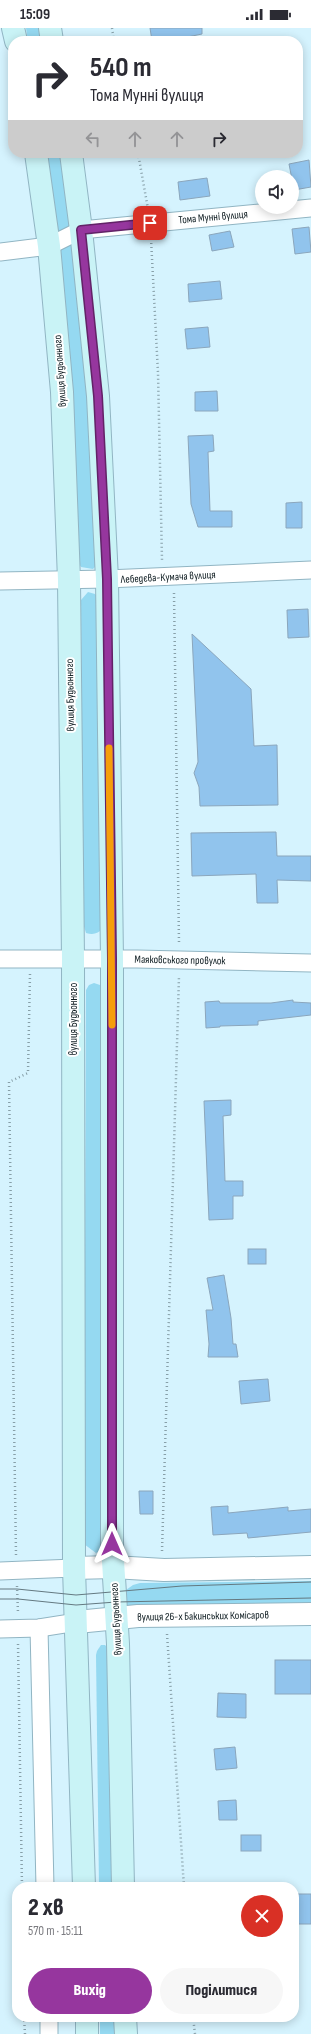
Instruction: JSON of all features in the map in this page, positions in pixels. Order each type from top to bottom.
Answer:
[{"type":"main road","name":"вулиця Будьонного","points":[[37,158],[49,246],[62,392],[69,580],[73,959],[74,1568],[77,1622],[84,1882]]},
{"type":"main road","name":"вулиця Будьонного","points":[[72,158],[81,230],[98,396],[107,579],[112,959],[113,1567],[116,1619],[123,1882]]},
{"type":"main road","points":[[87,2022],[87,2034]]},
{"type":"main road","points":[[125,2022],[126,2034]]},
{"type":"street","name":"Тома Мунні вулиця","points":[[0,252],[49,246],[81,230],[311,208]]},
{"type":"street","name":"Лебедєва-Кумача вулиця","points":[[0,581],[107,579],[311,570]]},
{"type":"street","name":"Маяковського провулок","points":[[0,959],[112,959],[311,963]]},
{"type":"street","points":[[8,1571],[113,1567],[164,1570],[311,1567]]},
{"type":"street","name":"вулиця 26-х Бакинських Комісаров","points":[[0,1629],[40,1628],[77,1622],[138,1616],[311,1614]]},
{"type":"street","points":[[40,1628],[45,1882]]},
{"type":"street","points":[[49,2022],[49,2034]]},
{"type":"path","points":[[139,158],[150,223],[158,373],[168,576],[179,960],[162,1537],[164,1570]]},
{"type":"path","points":[[22,1882],[18,1628],[8,1571],[9,1082],[28,1073],[30,959]]},
{"type":"path","points":[[166,1640],[184,1882]]},
{"type":"path","points":[[24,2022],[24,2034]]},
{"type":"path","points":[[194,2022],[195,2034]]},
{"type":"shaded area","points":[[26,28],[42,28],[43,36],[27,36]]},
{"type":"shaded area","points":[[47,158],[63,158],[71,226],[56,233]]},
{"type":"shaded area","points":[[73,242],[87,376],[97,565],[93,569],[81,567],[77,560],[72,381],[59,251]]},
{"type":"shaded area","points":[[88,592],[95,594],[98,598],[103,928],[95,934],[86,933],[83,923],[81,600]]},
{"type":"shaded area","points":[[94,983],[100,985],[103,991],[101,1377],[103,1545],[101,1550],[96,1553],[84,1544],[86,990],[89,985]]},
{"type":"shaded area","points":[[311,1581],[311,1607],[136,1609],[127,1605],[124,1598],[126,1590],[133,1585],[140,1583]]},
{"type":"shaded area","points":[[101,1645],[105,1645],[111,1651],[116,1882],[99,1882],[97,1651]]},
{"type":"shaded area","points":[[100,2022],[117,2022],[117,2034],[100,2034]]},
{"type":"building","points":[[150,28],[202,28],[202,34],[192,36],[151,36]]},
{"type":"building","points":[[309,160],[311,187],[299,189],[299,170],[290,170],[289,164]]},
{"type":"building","points":[[207,178],[210,196],[180,200],[178,182]]},
{"type":"building","points":[[309,227],[311,252],[295,254],[292,229]]},
{"type":"building","points":[[230,231],[234,247],[212,251],[209,235]]},
{"type":"building","points":[[220,281],[222,299],[189,302],[188,284]]},
{"type":"building","points":[[208,327],[210,347],[187,349],[185,329]]},
{"type":"building","points":[[217,391],[218,411],[195,411],[195,392]]},
{"type":"building","points":[[213,435],[214,451],[208,452],[210,511],[232,511],[232,527],[198,527],[191,504],[188,436]]},
{"type":"building","points":[[302,502],[302,528],[286,528],[286,503]]},
{"type":"building","points":[[308,609],[309,637],[288,638],[287,610]]},
{"type":"building","points":[[192,634],[251,689],[254,746],[277,745],[278,805],[200,806],[199,787],[194,773],[198,762]]},
{"type":"building","points":[[276,832],[277,856],[311,856],[311,881],[277,880],[278,903],[257,903],[256,874],[192,876],[191,833]]},
{"type":"building","points":[[293,1000],[293,1002],[311,1003],[311,1015],[258,1021],[258,1025],[206,1028],[205,1002],[219,1001],[220,1003],[271,1003]]},
{"type":"building","points":[[231,1100],[231,1115],[223,1116],[225,1181],[243,1181],[243,1196],[233,1196],[233,1219],[209,1220],[204,1101]]},
{"type":"building","points":[[248,1249],[266,1249],[266,1264],[248,1264]]},
{"type":"building","points":[[224,1275],[231,1318],[233,1344],[236,1344],[238,1357],[208,1357],[209,1344],[206,1310],[213,1310],[207,1278]]},
{"type":"building","points":[[268,1379],[270,1401],[241,1404],[239,1381]]},
{"type":"building","points":[[139,1491],[153,1491],[153,1514],[140,1514]]},
{"type":"building","points":[[228,1506],[228,1513],[288,1507],[288,1511],[311,1509],[311,1532],[248,1538],[247,1533],[213,1535],[211,1507]]},
{"type":"building","points":[[275,1660],[311,1660],[311,1694],[275,1694]]},
{"type":"building","points":[[218,1693],[246,1694],[246,1718],[217,1717]]},
{"type":"building","points":[[235,1747],[237,1768],[216,1770],[214,1749]]},
{"type":"building","points":[[236,1800],[237,1820],[219,1820],[218,1801]]},
{"type":"building","points":[[241,1835],[261,1835],[261,1851],[241,1851]]},
{"type":"building","points":[[299,1894],[311,1894],[311,1924],[299,1924]]},
{"type":"tram line","points":[[0,1589],[17,1589],[76,1595],[182,1586],[311,1582]]},
{"type":"tram line","points":[[0,1599],[18,1599],[76,1605],[116,1602],[311,1598]]},
{"type":"slow traffic","points":[[109,748],[112,1025]]},
{"type":"route","points":[[112,1544],[112,959],[107,579],[98,396],[81,230],[150,223]]}]
